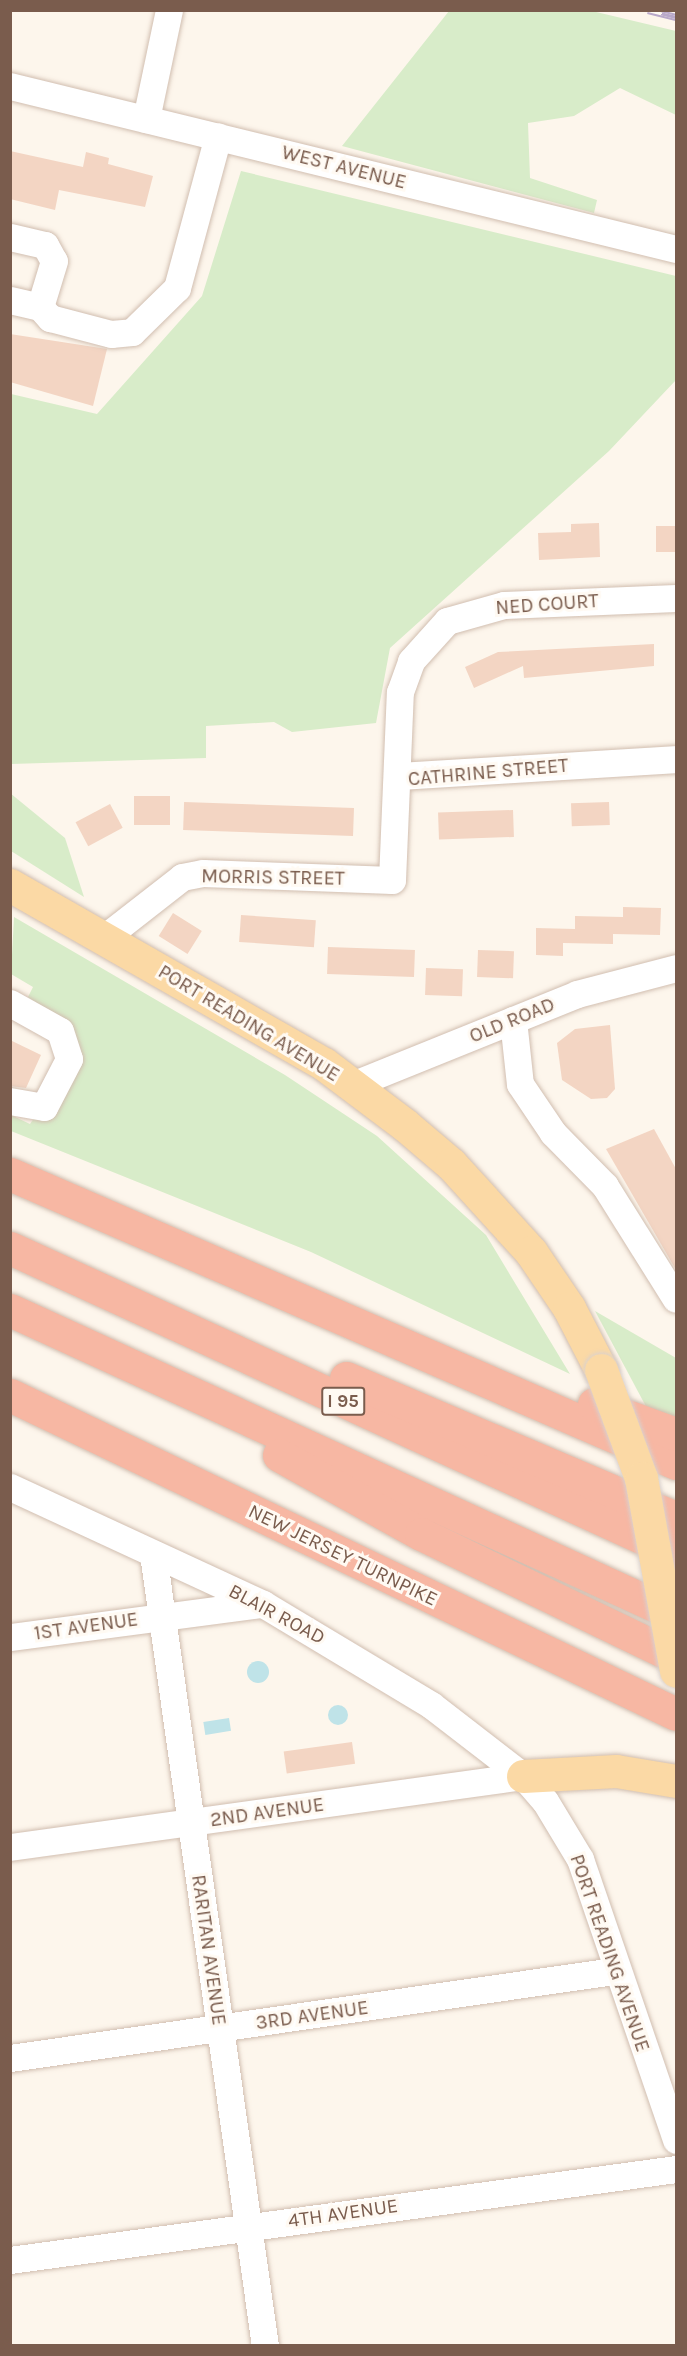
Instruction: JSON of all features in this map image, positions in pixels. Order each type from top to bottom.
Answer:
[{"type":"highway","points":[[10,1174],[676,1463]]},
{"type":"highway","points":[[10,1241],[676,1518]]},
{"type":"highway","name":"I 95","points":[[10,1248],[676,1553]]},
{"type":"highway","points":[[10,1310],[676,1615]]},
{"type":"highway","points":[[103,1353],[421,1534],[676,1657]]},
{"type":"highway","name":"NEW JERSEY TURNPIKE","points":[[10,1395],[676,1714]]},
{"type":"highway","points":[[532,1401],[605,1405],[676,1434]]},
{"type":"highway","points":[[551,1654],[676,1726]]},
{"type":"main road","name":"PORT READING AVENUE","points":[[10,885],[352,1084],[451,1164],[495,1208],[569,1308],[601,1370],[641,1478],[676,1671]]},
{"type":"main road","points":[[523,1776],[616,1771],[676,1781]]},
{"type":"street","points":[[146,119],[169,10]]},
{"type":"street","name":"WEST AVENUE","points":[[10,86],[676,249]]},
{"type":"street","points":[[10,300],[40,308],[50,318],[111,334],[132,332],[177,288],[218,136]]},
{"type":"street","points":[[10,237],[45,244],[54,261],[40,308]]},
{"type":"street","name":"NED COURT","points":[[400,776],[400,692],[411,661],[447,621],[504,605],[676,598]]},
{"type":"street","name":"CATHRINE STREET","points":[[392,880],[400,776],[676,759]]},
{"type":"street","name":"MORRIS STREET","points":[[104,938],[182,877],[203,873],[392,880]]},
{"type":"street","name":"OLD ROAD","points":[[352,1084],[577,994],[676,968]]},
{"type":"street","points":[[10,1003],[60,1031],[69,1059],[44,1107],[10,1101]]},
{"type":"street","points":[[513,1020],[520,1084],[552,1133],[611,1194],[676,1299]]},
{"type":"street","name":"BLAIR ROAD","points":[[10,1487],[263,1604],[431,1706],[523,1776]]},
{"type":"street","name":"RARITAN AVENUE","points":[[153,1554],[265,2346]]},
{"type":"street","name":"1ST AVENUE","points":[[10,1637],[263,1604]]},
{"type":"street","name":"2ND AVENUE","points":[[10,1847],[523,1776]]},
{"type":"street","name":"PORT READING AVENUE","points":[[523,1776],[545,1801],[580,1859],[614,1971],[676,2140]]},
{"type":"street","name":"3RD AVENUE","points":[[10,2058],[614,1971]]},
{"type":"street","name":"4TH AVENUE","points":[[10,2260],[676,2169]]},
{"type":"green space","points":[[449,11],[592,11],[676,31],[676,115],[620,88],[574,116],[528,123],[530,178],[597,200],[594,213],[342,146]]},
{"type":"green space","points":[[241,171],[676,276],[676,380],[609,451],[390,648],[376,723],[292,732],[274,722],[206,726],[206,758],[11,764],[11,394],[97,414],[202,296]]},
{"type":"green space","points":[[10,793],[65,838],[84,897],[11,851]]},
{"type":"green space","points":[[14,917],[285,1075],[377,1136],[486,1235],[570,1374],[311,1252],[11,1131],[11,1115],[30,1124],[79,1053],[64,1023],[28,997],[33,987],[11,974]]},
{"type":"green space","points":[[595,1311],[676,1358],[676,1423],[650,1414]]},
{"type":"water","points":[[258,1661],[266,1664],[269,1672],[266,1680],[258,1683],[250,1680],[247,1672],[250,1664]]},
{"type":"water","points":[[338,1705],[345,1708],[348,1715],[345,1722],[338,1725],[331,1722],[328,1715],[331,1708]]},
{"type":"water","points":[[229,1718],[231,1731],[205,1735],[203,1722]]},
{"type":"building","points":[[10,151],[83,167],[86,152],[109,158],[108,164],[153,176],[145,207],[59,190],[55,210],[10,199]]},
{"type":"building","points":[[10,334],[107,349],[93,406],[10,382]]},
{"type":"building","points":[[599,523],[600,557],[539,560],[538,533],[571,532],[571,524]]},
{"type":"building","points":[[656,526],[676,526],[676,552],[656,552]]},
{"type":"building","points":[[654,644],[654,666],[524,678],[523,666],[474,688],[465,667],[498,652]]},
{"type":"building","points":[[134,796],[170,796],[170,825],[134,825]]},
{"type":"building","points":[[184,802],[354,808],[353,836],[183,830]]},
{"type":"building","points":[[609,802],[610,825],[572,826],[571,803]]},
{"type":"building","points":[[110,804],[123,828],[88,846],[76,822]]},
{"type":"building","points":[[513,810],[514,837],[439,840],[438,813]]},
{"type":"building","points":[[623,907],[661,908],[660,935],[613,934],[613,944],[563,943],[563,956],[536,955],[536,928],[575,929],[575,916],[623,917]]},
{"type":"building","points":[[173,913],[202,931],[188,954],[159,936]]},
{"type":"building","points":[[241,915],[316,920],[314,947],[239,942]]},
{"type":"building","points":[[328,947],[415,950],[414,977],[327,974]]},
{"type":"building","points":[[478,950],[514,951],[513,978],[477,977]]},
{"type":"building","points":[[426,968],[463,969],[462,996],[425,995]]},
{"type":"building","points":[[610,1025],[615,1089],[607,1098],[591,1099],[562,1080],[557,1043],[575,1029]]},
{"type":"building","points":[[10,1040],[41,1055],[26,1088],[10,1086]]},
{"type":"building","points":[[654,1129],[676,1169],[676,1270],[606,1149]]},
{"type":"building","points":[[352,1742],[355,1764],[287,1773],[284,1752]]},
{"type":"railway","points":[[648,10],[676,17]]}]
